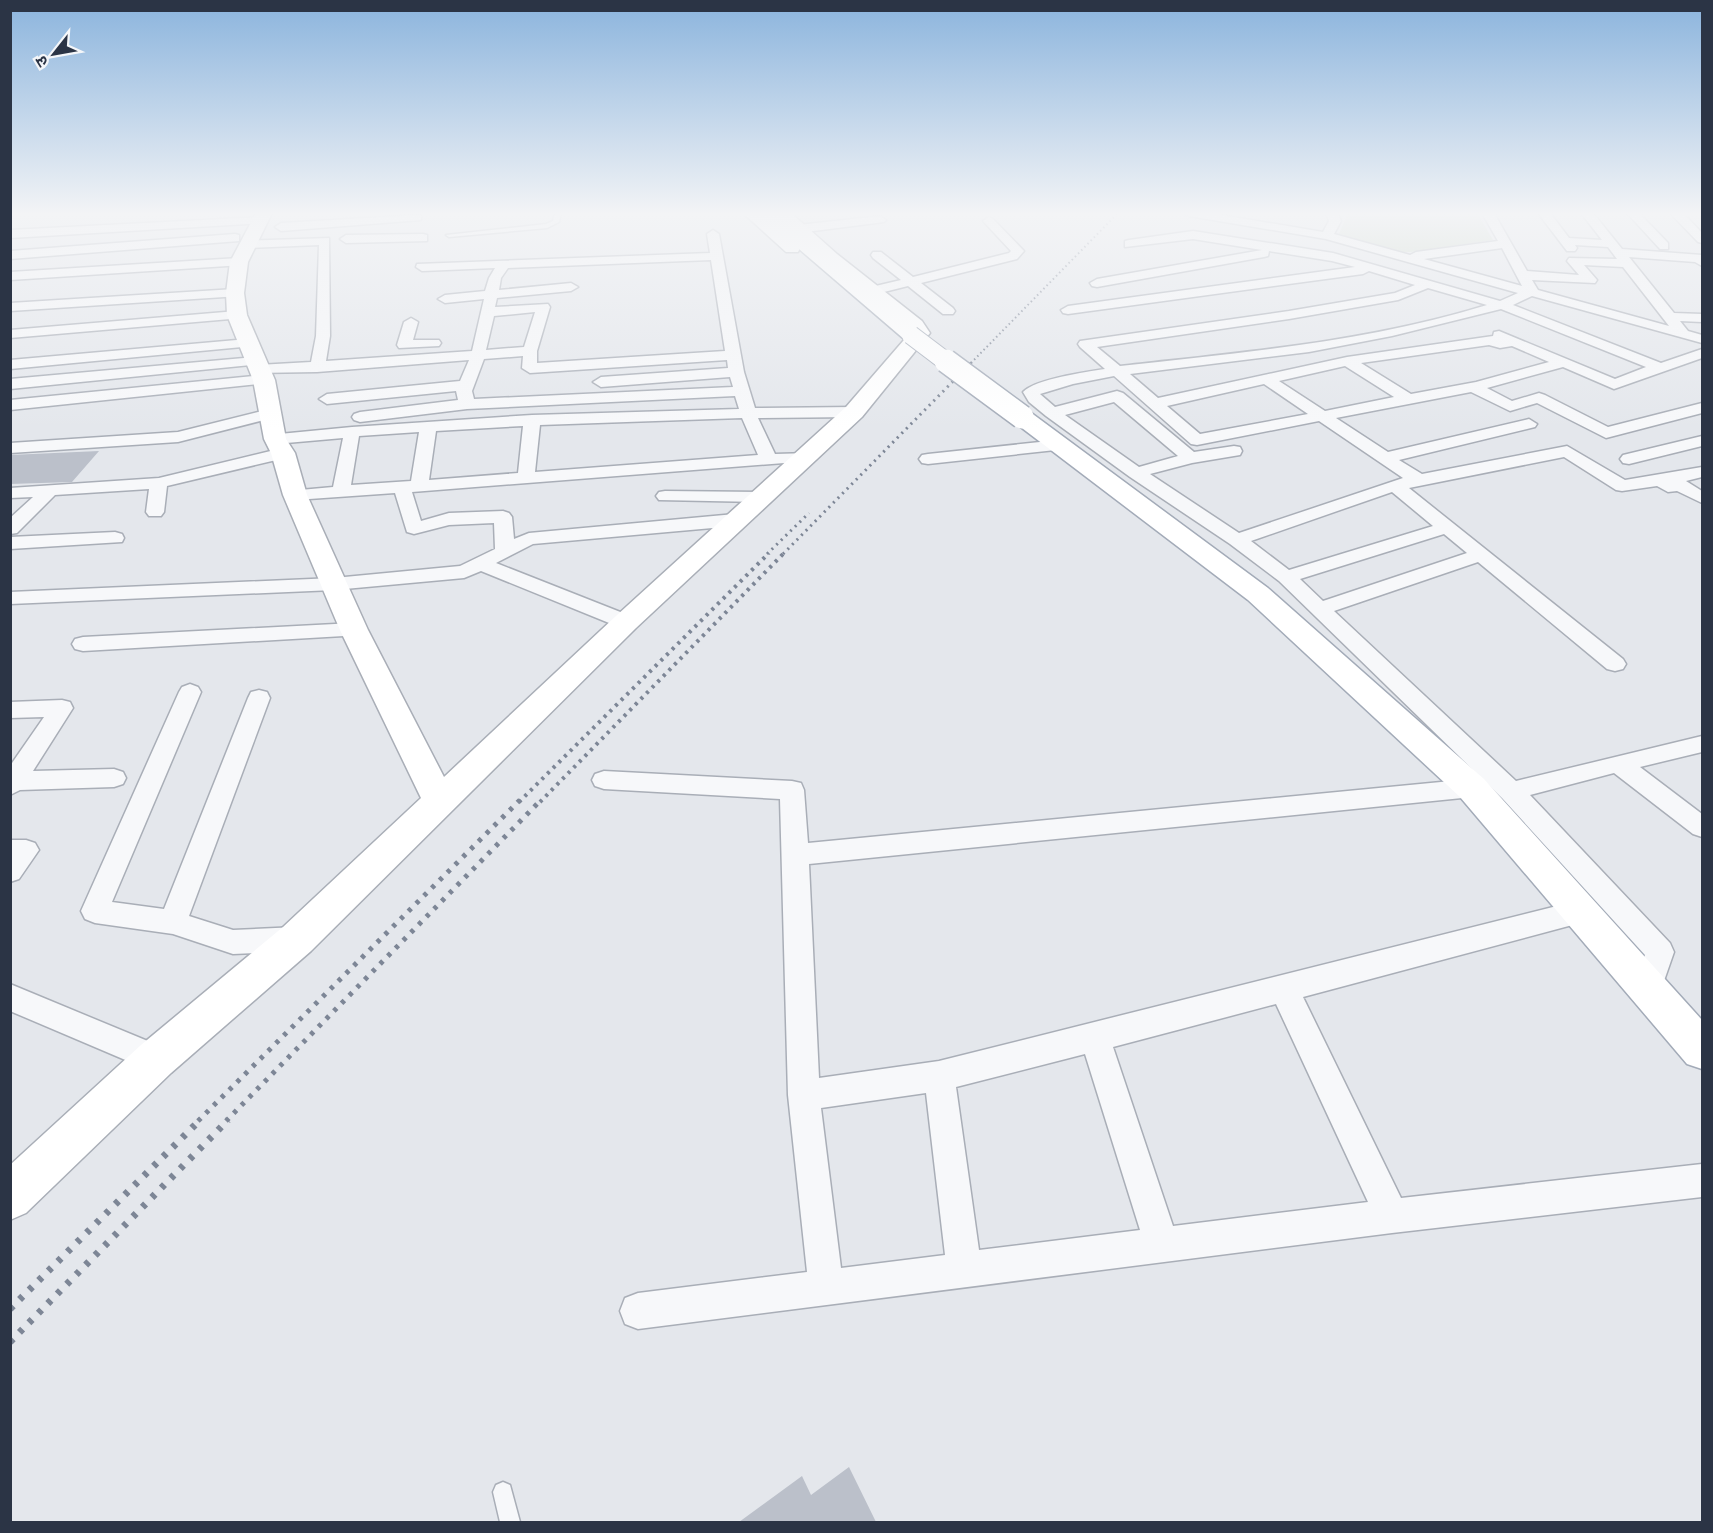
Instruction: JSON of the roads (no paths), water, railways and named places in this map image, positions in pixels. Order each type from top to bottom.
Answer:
[{"type":"street","points":[[240,285],[236,304],[295,495],[354,630],[439,800]]},
{"type":"street","points":[[317,367],[323,336],[324,285]]},
{"type":"street","points":[[466,393],[478,355],[493,285]]},
{"type":"street","points":[[722,285],[736,372],[748,413],[769,460]]},
{"type":"street","points":[[839,285],[912,337],[1037,415],[1136,473],[1237,540],[1286,577],[1511,791],[1660,952],[1648,989]]},
{"type":"street","points":[[850,285],[912,337]]},
{"type":"street","points":[[10,1197],[156,1059],[297,939],[626,622],[854,412],[912,337],[920,333],[915,325],[864,285]]},
{"type":"street","points":[[872,291],[899,285]]},
{"type":"street","points":[[913,285],[948,311]]},
{"type":"street","points":[[1099,285],[1126,303],[1156,331],[1161,332],[1200,363]]},
{"type":"street","points":[[1068,310],[1257,285]]},
{"type":"street","points":[[1562,363],[1473,387],[1197,440],[1085,344],[1288,315],[1398,296],[1428,285],[1504,306],[1660,368]]},
{"type":"street","points":[[1507,285],[1702,339]]},
{"type":"street","points":[[1528,285],[1532,291]]},
{"type":"street","points":[[1645,285],[1683,334]]},
{"type":"street","points":[[445,299],[571,287]]},
{"type":"street","points":[[1532,291],[1504,306],[1483,312],[1362,339],[1200,363],[1118,371],[1048,386],[1031,392],[1035,399],[1037,415],[1059,445],[1258,594],[1472,788],[1702,1050]]},
{"type":"street","points":[[11,334],[43,304]]},
{"type":"street","points":[[10,306],[236,304]]},
{"type":"street","points":[[11,334],[236,304]]},
{"type":"street","points":[[488,312],[543,307],[530,351],[530,368],[734,355]]},
{"type":"street","points":[[1483,312],[1545,338]]},
{"type":"street","points":[[1670,317],[1702,318]]},
{"type":"street","points":[[1455,318],[1614,384],[1702,353]]},
{"type":"street","points":[[411,322],[404,345],[447,342],[439,357]]},
{"type":"street","points":[[1154,404],[1347,361],[1490,340],[1500,344],[1513,341]]},
{"type":"street","points":[[10,365],[256,363],[317,367],[530,351]]},
{"type":"street","points":[[1347,361],[1408,399]]},
{"type":"street","points":[[10,384],[256,363]]},
{"type":"street","points":[[10,405],[256,363]]},
{"type":"street","points":[[327,399],[466,393],[736,372]]},
{"type":"street","points":[[1268,380],[1418,480]]},
{"type":"street","points":[[1473,387],[1510,406],[1539,398],[1606,433],[1702,408]]},
{"type":"street","points":[[334,420],[466,393],[742,391]]},
{"type":"street","points":[[1037,415],[1117,396],[1190,458]]},
{"type":"street","points":[[10,493],[159,483],[279,446],[352,432],[532,420],[854,412]]},
{"type":"street","points":[[10,448],[178,437],[270,414]]},
{"type":"street","points":[[526,478],[532,420]]},
{"type":"street","points":[[1384,458],[1528,424]]},
{"type":"street","points":[[428,428],[410,487],[414,528],[449,519],[503,517],[505,551]]},
{"type":"street","points":[[341,492],[352,432]]},
{"type":"street","points":[[1629,459],[1702,441]]},
{"type":"street","points":[[928,459],[1059,445]]},
{"type":"street","points":[[1136,473],[1190,458],[1234,451]]},
{"type":"street","points":[[1237,540],[1395,484],[1567,452],[1622,486],[1702,472]]},
{"type":"street","points":[[295,495],[804,457]]},
{"type":"street","points":[[1659,481],[1668,487],[1680,485],[1702,498]]},
{"type":"street","points":[[155,512],[159,483]]},
{"type":"street","points":[[1395,484],[1616,664]]},
{"type":"street","points":[[10,529],[50,490]]},
{"type":"street","points":[[665,496],[760,497]]},
{"type":"street","points":[[10,598],[334,584],[464,572],[529,539],[735,520]]},
{"type":"street","points":[[1286,577],[1448,527]]},
{"type":"street","points":[[10,543],[115,538]]},
{"type":"street","points":[[1319,609],[1481,555]]},
{"type":"street","points":[[480,564],[626,622]]},
{"type":"street","points":[[83,644],[354,630]]},
{"type":"street","points":[[190,692],[96,911],[172,922],[233,942],[297,939]]},
{"type":"street","points":[[172,922],[259,698]]},
{"type":"street","points":[[10,710],[62,708],[11,783]]},
{"type":"street","points":[[1511,791],[1702,744]]},
{"type":"street","points":[[1618,763],[1702,827]]},
{"type":"street","points":[[11,783],[114,778]]},
{"type":"street","points":[[603,780],[792,790],[804,1095],[826,1287]]},
{"type":"street","points":[[796,855],[1472,788]]},
{"type":"street","points":[[10,850],[26,850],[10,871]]},
{"type":"street","points":[[804,1095],[939,1076],[1581,912]]},
{"type":"street","points":[[1284,989],[1392,1216]]},
{"type":"street","points":[[10,997],[156,1059]]},
{"type":"street","points":[[1095,1038],[1162,1244]]},
{"type":"street","points":[[939,1076],[964,1269]]},
{"type":"street","points":[[638,1311],[1162,1244],[1702,1181]]},
{"type":"lane","points":[[503,1492],[510,1522]]},
{"type":"railway","points":[[971,363],[1048,285]]},
{"type":"railway","points":[[783,554],[973,361]]},
{"type":"railway","points":[[767,554],[809,513]]},
{"type":"railway","points":[[519,802],[769,553]]},
{"type":"railway","points":[[540,802],[784,553]]},
{"type":"railway","points":[[198,1121],[520,800]]},
{"type":"railway","points":[[226,1121],[541,800]]},
{"type":"railway","points":[[10,1309],[200,1120]]},
{"type":"railway","points":[[10,1342],[228,1120]]}]
